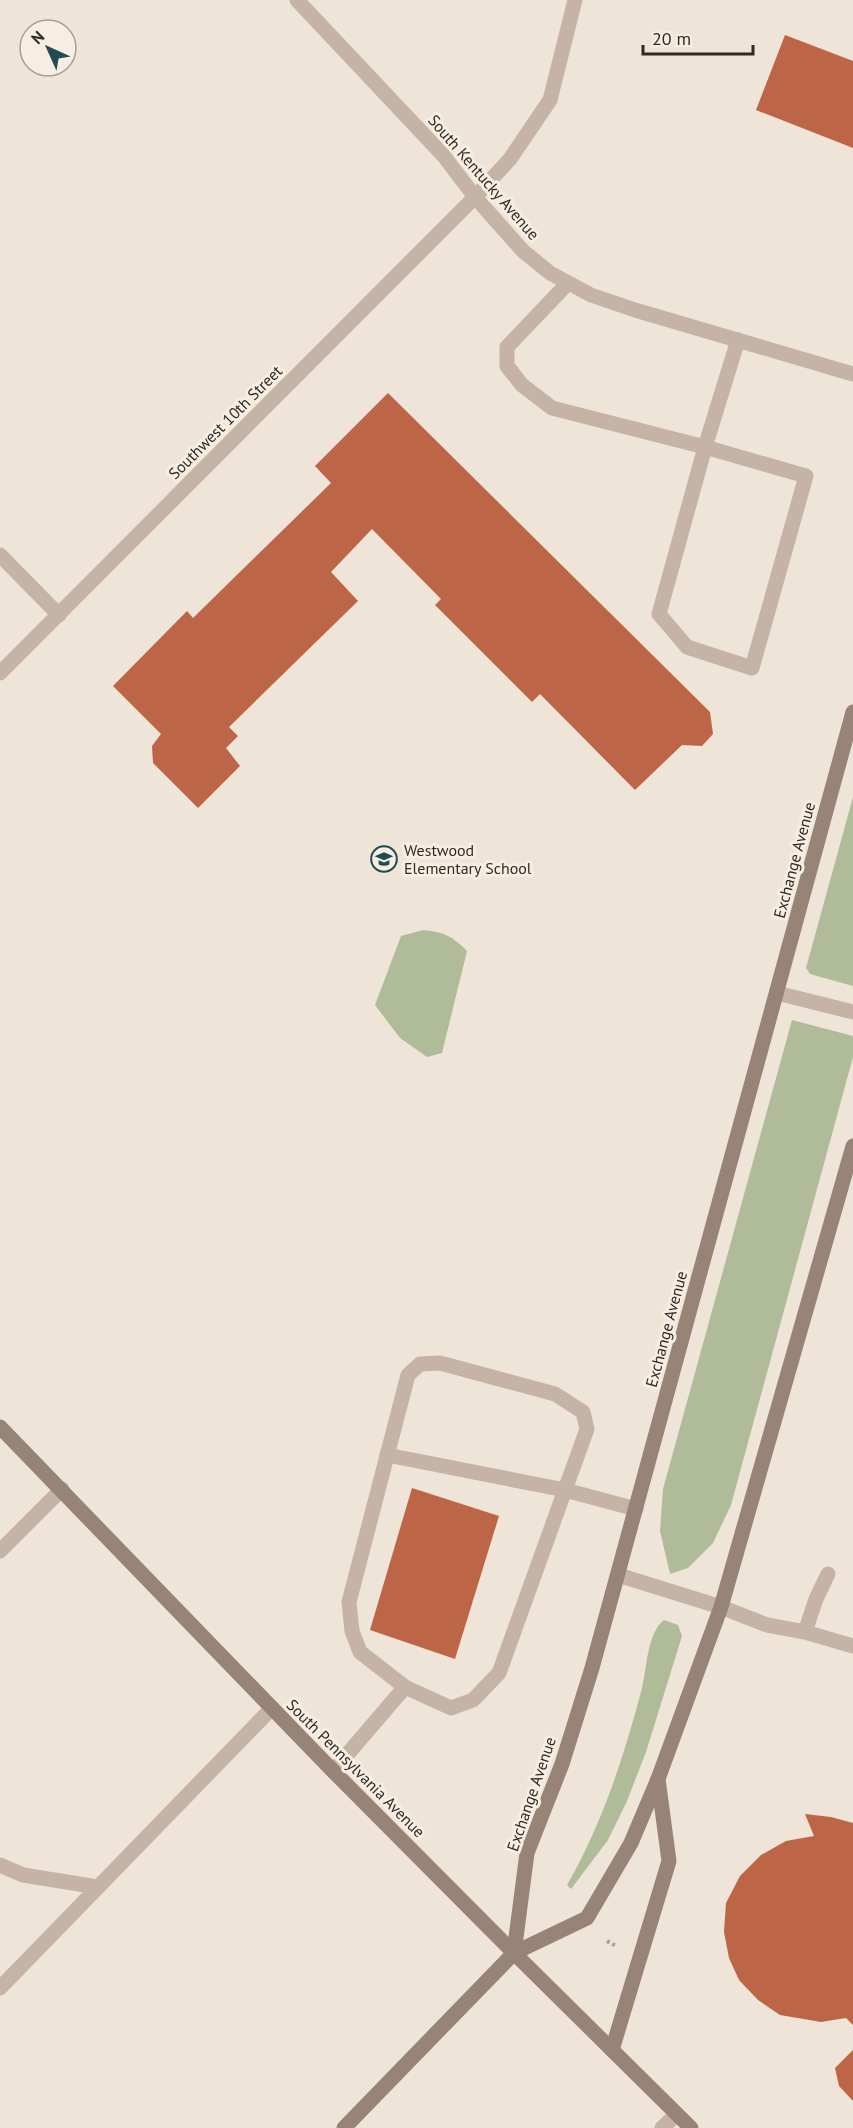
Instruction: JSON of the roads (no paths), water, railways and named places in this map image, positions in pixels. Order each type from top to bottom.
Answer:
[{"type":"main road","name":"Exchange Avenue","points":[[514,1953],[527,1853],[562,1764],[618,1575],[853,712]]},
{"type":"main road","points":[[344,2128],[514,1953],[587,1918],[631,1843],[658,1779],[721,1607],[853,1146]]},
{"type":"main road","name":"South Pennsylvania Avenue","points":[[0,1427],[333,1771],[691,2128]]},
{"type":"main road","points":[[612,2050],[669,1862],[658,1779]]},
{"type":"street","name":"South Kentucky Avenue","points":[[297,0],[444,155],[475,197],[524,251],[550,273],[591,295],[635,310],[853,374]]},
{"type":"street","name":"Southwest 10th Street","points":[[0,673],[475,197],[510,159],[550,100],[575,0]]},
{"type":"street","points":[[567,284],[507,347],[507,366],[522,385],[552,408],[705,447],[806,476],[752,668],[687,647],[659,614],[705,447],[738,340]]},
{"type":"street","points":[[0,555],[58,615]]},
{"type":"street","points":[[777,993],[853,1012]]},
{"type":"street","points":[[440,1363],[555,1394],[583,1412],[587,1428],[565,1490],[499,1673],[473,1700],[451,1708],[405,1687],[360,1652],[352,1631],[349,1602],[408,1375],[420,1364],[440,1363]]},
{"type":"street","points":[[387,1455],[565,1490],[636,1509]]},
{"type":"street","points":[[0,1551],[62,1489]]},
{"type":"street","points":[[806,1632],[816,1599],[828,1574]]},
{"type":"street","points":[[618,1575],[721,1607],[767,1625],[806,1632],[853,1646]]},
{"type":"street","points":[[333,1771],[405,1687]]},
{"type":"street","points":[[0,1988],[272,1708]]},
{"type":"street","points":[[0,1865],[23,1875],[98,1887]]},
{"type":"street","points":[[662,2128],[677,2114]]},
{"type":"place","name":"Westwood Elementary School","points":[[384,859]]}]
